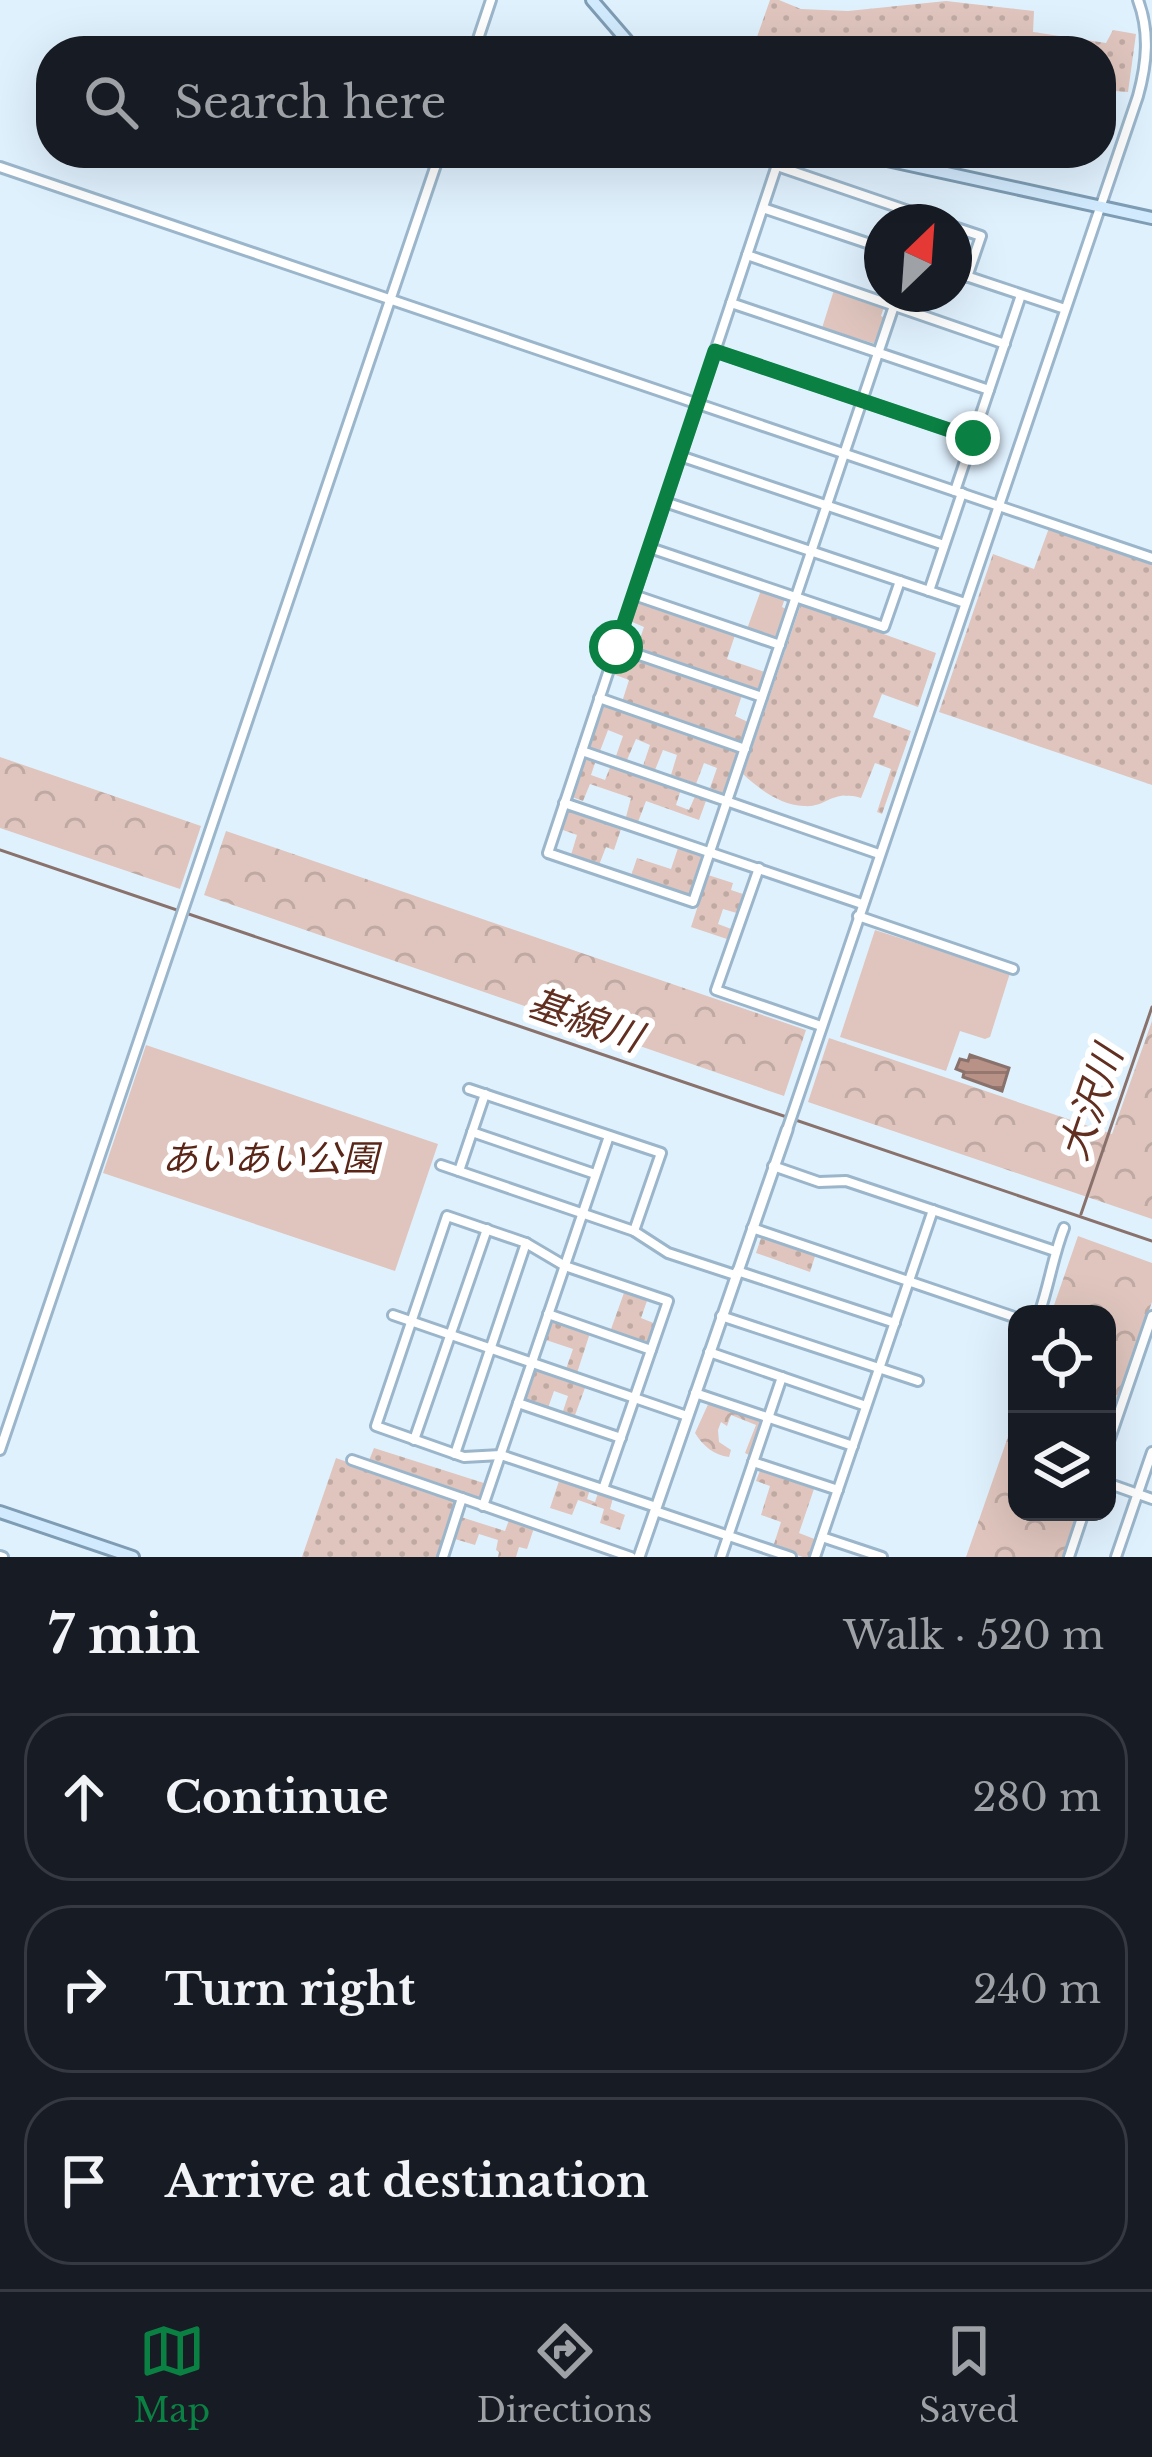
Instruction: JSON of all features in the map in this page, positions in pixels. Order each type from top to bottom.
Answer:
[{"type":"main road","points":[[592,0],[623,36]]},
{"type":"main road","points":[[923,168],[1152,218]]},
{"type":"main road","points":[[0,1512],[124,1556]]},
{"type":"street","points":[[479,36],[491,0]]},
{"type":"street","points":[[1138,0],[1147,51]]},
{"type":"street","points":[[1116,160],[1152,39]]},
{"type":"street","points":[[0,167],[1152,558]]},
{"type":"street","points":[[0,1450],[435,168]]},
{"type":"street","points":[[776,168],[548,853],[693,902],[892,312]]},
{"type":"street","points":[[783,168],[888,204]]},
{"type":"street","points":[[352,1460],[635,1557],[656,1509],[787,1130],[1113,168]]},
{"type":"street","points":[[763,208],[864,242]]},
{"type":"street","points":[[972,232],[982,236],[972,263]]},
{"type":"street","points":[[747,255],[864,296]]},
{"type":"street","points":[[972,279],[1065,309]]},
{"type":"street","points":[[929,591],[973,438],[1022,295]]},
{"type":"street","points":[[731,303],[989,390]]},
{"type":"street","points":[[912,312],[1005,344]]},
{"type":"street","points":[[715,351],[973,438]]},
{"type":"street","points":[[680,455],[944,545]]},
{"type":"street","points":[[665,502],[964,603]]},
{"type":"street","points":[[650,548],[884,627],[899,581]]},
{"type":"street","points":[[634,596],[780,645]]},
{"type":"street","points":[[616,647],[762,697]]},
{"type":"street","points":[[599,698],[745,749]]},
{"type":"street","points":[[582,751],[879,854]]},
{"type":"street","points":[[564,802],[862,904]]},
{"type":"street","points":[[759,868],[716,990],[821,1026]]},
{"type":"street","points":[[858,916],[1013,969]]},
{"type":"street","points":[[469,1089],[661,1153],[634,1231]]},
{"type":"street","points":[[459,1171],[485,1094]]},
{"type":"street","points":[[472,1132],[596,1174]]},
{"type":"street","points":[[483,1506],[609,1136]]},
{"type":"street","points":[[441,1165],[634,1231],[668,1252],[895,1323]]},
{"type":"street","points":[[773,1166],[819,1182],[846,1181],[1055,1251]]},
{"type":"street","points":[[815,1557],[933,1210]]},
{"type":"street","points":[[603,1489],[668,1301],[565,1266],[526,1243],[447,1216],[376,1426],[464,1457],[501,1455],[790,1557]]},
{"type":"street","points":[[752,1228],[1008,1315]]},
{"type":"street","points":[[1042,1305],[1064,1228]]},
{"type":"street","points":[[414,1440],[487,1229]]},
{"type":"street","points":[[455,1454],[526,1243]]},
{"type":"street","points":[[548,1314],[651,1350]]},
{"type":"street","points":[[393,1316],[687,1416]]},
{"type":"street","points":[[722,1316],[919,1381]]},
{"type":"street","points":[[1116,1421],[1152,1316]]},
{"type":"street","points":[[709,1352],[866,1406]]},
{"type":"street","points":[[721,1557],[782,1377]]},
{"type":"street","points":[[695,1393],[853,1446]]},
{"type":"street","points":[[518,1403],[621,1438]]},
{"type":"street","points":[[1116,1557],[1152,1452]]},
{"type":"street","points":[[753,1462],[838,1490]]},
{"type":"street","points":[[1116,1486],[1152,1499]]},
{"type":"street","points":[[444,1557],[462,1498]]},
{"type":"street","points":[[1069,1557],[1081,1521]]},
{"type":"street","points":[[822,1537],[882,1557]]},
{"type":"green space","points":[[770,0],[779,0],[801,9],[848,11],[946,1],[1034,11],[1033,32],[1060,36],[757,36]]},
{"type":"green space","points":[[1113,30],[1136,34],[1128,92],[1116,91]]},
{"type":"green space","points":[[834,290],[864,300],[864,312],[882,312],[885,318],[876,344],[822,328]]},
{"type":"green space","points":[[1049,528],[1152,563],[1152,785],[939,712],[993,554],[1034,569]]},
{"type":"green space","points":[[761,590],[785,598],[782,607],[786,609],[774,638],[747,629]]},
{"type":"green space","points":[[637,602],[735,635],[727,659],[765,672],[759,691],[636,650],[644,627],[630,621]]},
{"type":"green space","points":[[801,604],[936,653],[918,707],[882,694],[873,717],[911,731],[882,814],[877,812],[891,769],[875,763],[861,798],[843,796],[812,806],[778,799],[743,774]]},
{"type":"green space","points":[[620,653],[742,695],[735,716],[748,722],[741,743],[622,702],[629,680],[613,674]]},
{"type":"green space","points":[[603,704],[738,752],[723,793],[710,788],[717,768],[704,763],[696,784],[671,775],[677,755],[663,750],[655,770],[643,766],[650,745],[636,739],[627,760],[616,756],[623,736],[608,730],[600,751],[587,747]]},
{"type":"green space","points":[[0,757],[201,826],[180,889],[0,828]]},
{"type":"green space","points":[[585,757],[596,760],[591,775],[605,780],[611,765],[681,789],[676,805],[689,810],[696,794],[707,798],[699,820],[646,801],[638,822],[626,817],[631,798],[590,784],[583,801],[572,797]]},
{"type":"green space","points":[[567,810],[621,829],[614,850],[606,847],[599,865],[571,855],[577,835],[560,829]]},
{"type":"green space","points":[[226,831],[806,1030],[784,1096],[204,895]]},
{"type":"green space","points":[[678,848],[705,857],[691,896],[631,876],[637,858],[671,869]]},
{"type":"green space","points":[[708,875],[733,883],[731,890],[746,895],[740,914],[723,909],[718,924],[734,930],[730,940],[691,927]]},
{"type":"green space","points":[[875,930],[1010,973],[990,1037],[960,1031],[946,1071],[840,1037]]},
{"type":"green space","points":[[1152,1021],[1152,1219],[808,1102],[829,1038],[1112,1134]]},
{"type":"green space","name":"あいあい公園","points":[[146,1045],[438,1144],[395,1271],[103,1173]]},
{"type":"green space","points":[[762,1235],[816,1253],[810,1272],[756,1253]]},
{"type":"green space","points":[[1078,1236],[1152,1263],[1152,1302],[1116,1406],[1116,1305],[1054,1305]]},
{"type":"green space","points":[[625,1290],[648,1298],[641,1318],[656,1324],[649,1346],[610,1332]]},
{"type":"green space","points":[[553,1320],[590,1333],[577,1373],[566,1369],[573,1349],[546,1340]]},
{"type":"green space","points":[[537,1368],[586,1385],[574,1418],[562,1414],[568,1396],[554,1391],[548,1408],[525,1400]]},
{"type":"green space","points":[[710,1400],[764,1421],[751,1456],[745,1453],[756,1425],[731,1415],[727,1426],[721,1422],[718,1430],[719,1442],[731,1450],[729,1457],[698,1438],[695,1433]]},
{"type":"green space","points":[[1008,1437],[1008,1521],[1076,1521],[1064,1557],[966,1557]]},
{"type":"green space","points":[[374,1448],[487,1484],[482,1498],[476,1500],[368,1463]]},
{"type":"green space","points":[[336,1458],[457,1501],[438,1557],[302,1557]]},
{"type":"green space","points":[[761,1468],[815,1486],[799,1533],[817,1540],[811,1557],[773,1547],[781,1522],[761,1515],[770,1486],[756,1481]]},
{"type":"green space","points":[[560,1478],[590,1489],[587,1499],[595,1502],[598,1493],[613,1498],[610,1509],[625,1515],[620,1530],[600,1523],[604,1509],[578,1500],[572,1515],[550,1508]]},
{"type":"green space","points":[[461,1517],[505,1531],[509,1520],[534,1528],[527,1549],[519,1547],[516,1557],[498,1557],[498,1540],[479,1534],[475,1545],[455,1539]]},
{"type":"shaded area","points":[[970,1055],[1009,1068],[1002,1091],[963,1077],[964,1072],[956,1069],[960,1059],[968,1061]]},
{"type":"waterway","name":"基線川","points":[[0,850],[1152,1241]]},
{"type":"waterway","name":"大沢川","points":[[1081,1214],[1152,1007]]},
{"type":"route","points":[[616,647],[715,351],[973,438]]}]
